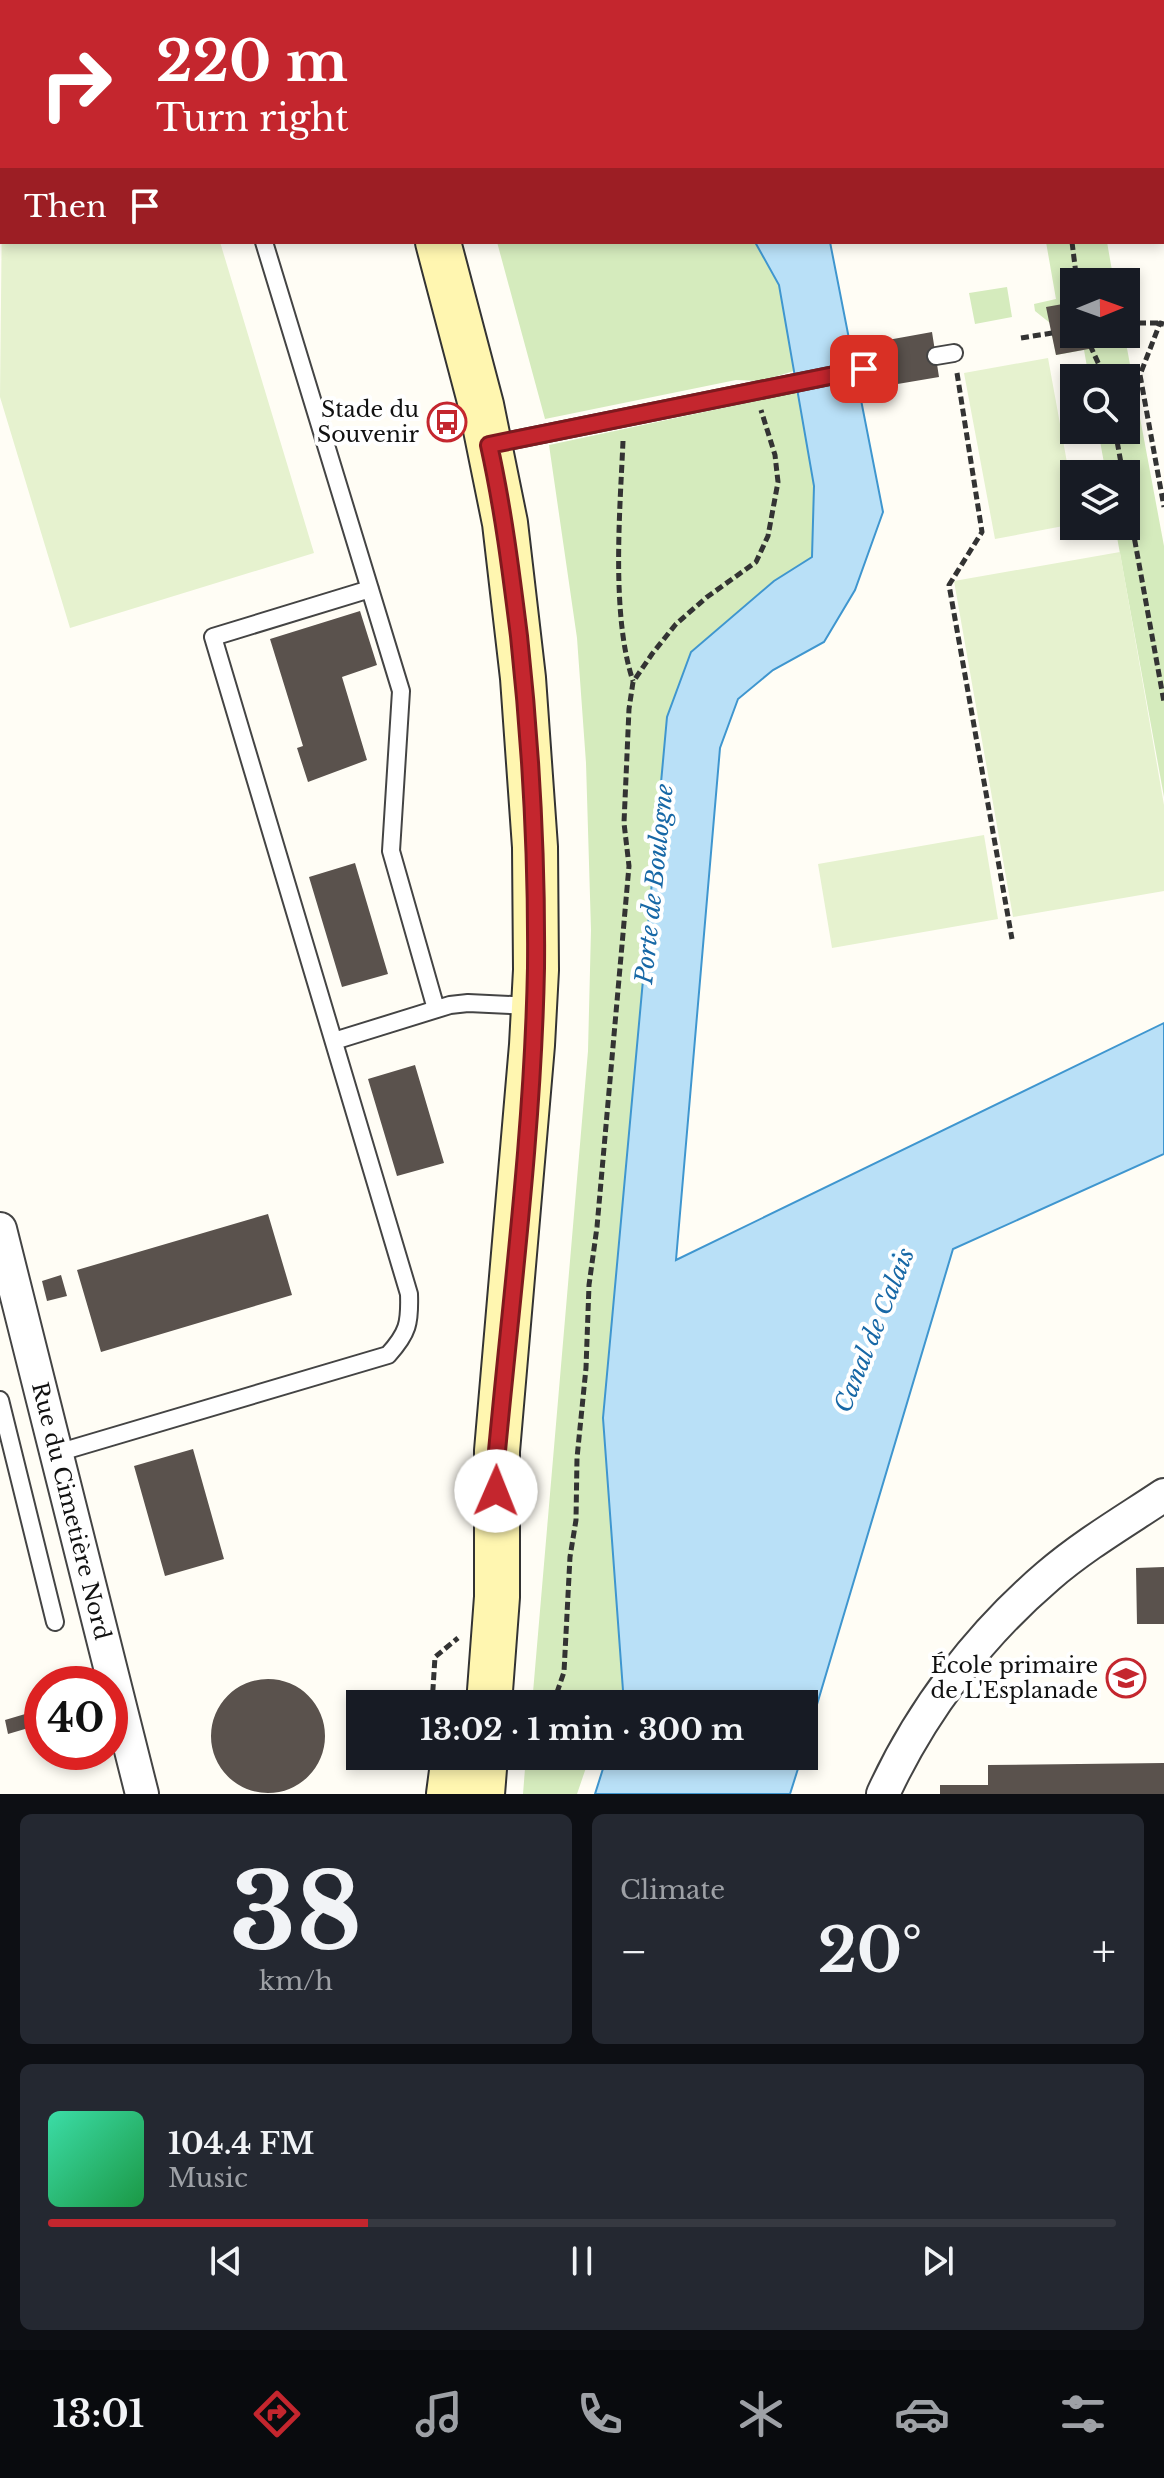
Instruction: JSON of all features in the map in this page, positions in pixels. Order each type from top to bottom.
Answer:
[{"type":"street","points":[[439,244],[464,338],[481,446],[512,571],[535,847],[534,1006],[523,1167],[497,1451],[463,1690]]},
{"type":"street","name":"Rue du Cimetière Nord","points":[[0,1229],[142,1794]]},
{"type":"street","points":[[490,1690],[497,1597],[497,1451]]},
{"type":"street","points":[[883,1794],[931,1708],[1010,1612],[1079,1552],[1164,1495]]},
{"type":"street","points":[[449,1794],[452,1770]]},
{"type":"street","points":[[482,1794],[484,1770]]},
{"type":"lane","points":[[265,244],[401,691],[391,851],[436,1009]]},
{"type":"lane","points":[[936,356],[954,353]]},
{"type":"lane","points":[[481,446],[864,369]]},
{"type":"lane","points":[[57,1453],[388,1355],[401,1340],[410,1320],[409,1294],[213,637],[370,589]]},
{"type":"lane","points":[[334,1041],[436,1009],[468,1003],[534,1006]]},
{"type":"lane","points":[[0,1400],[55,1622]]},
{"type":"path","points":[[1072,244],[1075,268]]},
{"type":"path","points":[[1140,323],[1162,324],[1140,375],[1164,507]]},
{"type":"path","points":[[1021,338],[1052,333]]},
{"type":"path","points":[[954,353],[982,532],[949,585],[1012,939]]},
{"type":"path","points":[[633,682],[676,624],[756,562],[768,536],[776,506],[778,482],[761,389]]},
{"type":"path","points":[[558,1690],[564,1672],[589,1285],[597,1227],[629,866],[624,823],[633,682],[626,660],[621,607],[624,416]]},
{"type":"path","points":[[1135,540],[1164,702]]},
{"type":"path","points":[[433,1690],[435,1657],[471,1628]]},
{"type":"green space","points":[[2,244],[221,244],[314,553],[70,628],[0,397]]},
{"type":"green space","points":[[498,244],[756,244],[779,285],[794,371],[760,381],[736,380],[545,419]]},
{"type":"green space","points":[[1046,244],[1107,244],[1112,268],[1060,268],[1060,348],[1127,348],[1130,364],[1086,364],[1084,350],[1056,355],[1050,323],[1035,311],[1034,304],[1056,299]]},
{"type":"green space","points":[[1007,287],[1012,317],[975,324],[969,293]]},
{"type":"green space","points":[[1048,358],[1060,424],[1060,444],[1064,444],[1067,460],[1060,460],[1060,527],[995,539],[964,373]]},
{"type":"green space","points":[[798,392],[814,486],[812,558],[774,581],[691,652],[603,1418],[623,1690],[533,1690],[588,1051],[591,930],[586,763],[577,638],[549,445]]},
{"type":"green space","points":[[1140,418],[1164,546],[1164,797],[1118,540],[1140,540],[1140,460],[1103,460],[1101,444],[1140,444]]},
{"type":"green space","points":[[1120,552],[1164,805],[1164,891],[1013,917],[954,581]]},
{"type":"green space","points":[[984,835],[998,919],[832,948],[818,864]]},
{"type":"green space","points":[[525,1770],[585,1770],[577,1794],[523,1794]]},
{"type":"water","points":[[756,244],[830,244],[883,512],[855,590],[824,642],[773,670],[738,699],[720,748],[676,1260],[1164,1023],[1164,1154],[953,1249],[818,1701],[818,1690],[623,1690],[603,1418],[667,717],[691,652],[774,581],[812,557],[814,486],[779,285]]},
{"type":"water","points":[[603,1770],[798,1770],[790,1794],[595,1794]]},
{"type":"building","points":[[1060,304],[1060,348],[1094,348],[1056,355],[1046,307]]},
{"type":"building","points":[[932,332],[939,377],[868,389],[860,345]]},
{"type":"building","points":[[360,611],[377,665],[342,677],[367,760],[308,782],[297,748],[303,746],[270,639]]},
{"type":"building","points":[[355,863],[388,974],[342,987],[309,877]]},
{"type":"building","points":[[415,1065],[444,1163],[397,1176],[368,1079]]},
{"type":"building","points":[[268,1214],[292,1295],[101,1352],[77,1270]]},
{"type":"building","points":[[61,1275],[67,1296],[47,1301],[42,1281]]},
{"type":"building","points":[[193,1449],[224,1559],[165,1576],[134,1466]]},
{"type":"building","points":[[1164,1567],[1164,1624],[1137,1624],[1136,1568]]},
{"type":"building","points":[[268,1679],[290,1683],[309,1695],[321,1714],[325,1736],[321,1758],[309,1777],[290,1789],[268,1793],[246,1789],[227,1777],[215,1758],[211,1736],[215,1714],[227,1695],[246,1683]]},
{"type":"building","points":[[24,1714],[24,1729],[8,1734],[5,1720]]},
{"type":"building","points":[[1164,1763],[1164,1794],[940,1794],[940,1785],[988,1785],[988,1765]]},
{"type":"place","name":"Stade du Souvenir","points":[[447,422]]},
{"type":"place","name":"École primaire de L'Esplanade","points":[[1126,1678]]},
{"type":"route","points":[[496,1491],[532,1045],[536,910],[533,807],[523,678],[510,557],[489,445],[864,369]]},
{"type":"water label","name":"Porte de Boulogne","points":[[654,884]]},
{"type":"water label","name":"Canal de Calais","points":[[874,1330]]}]
